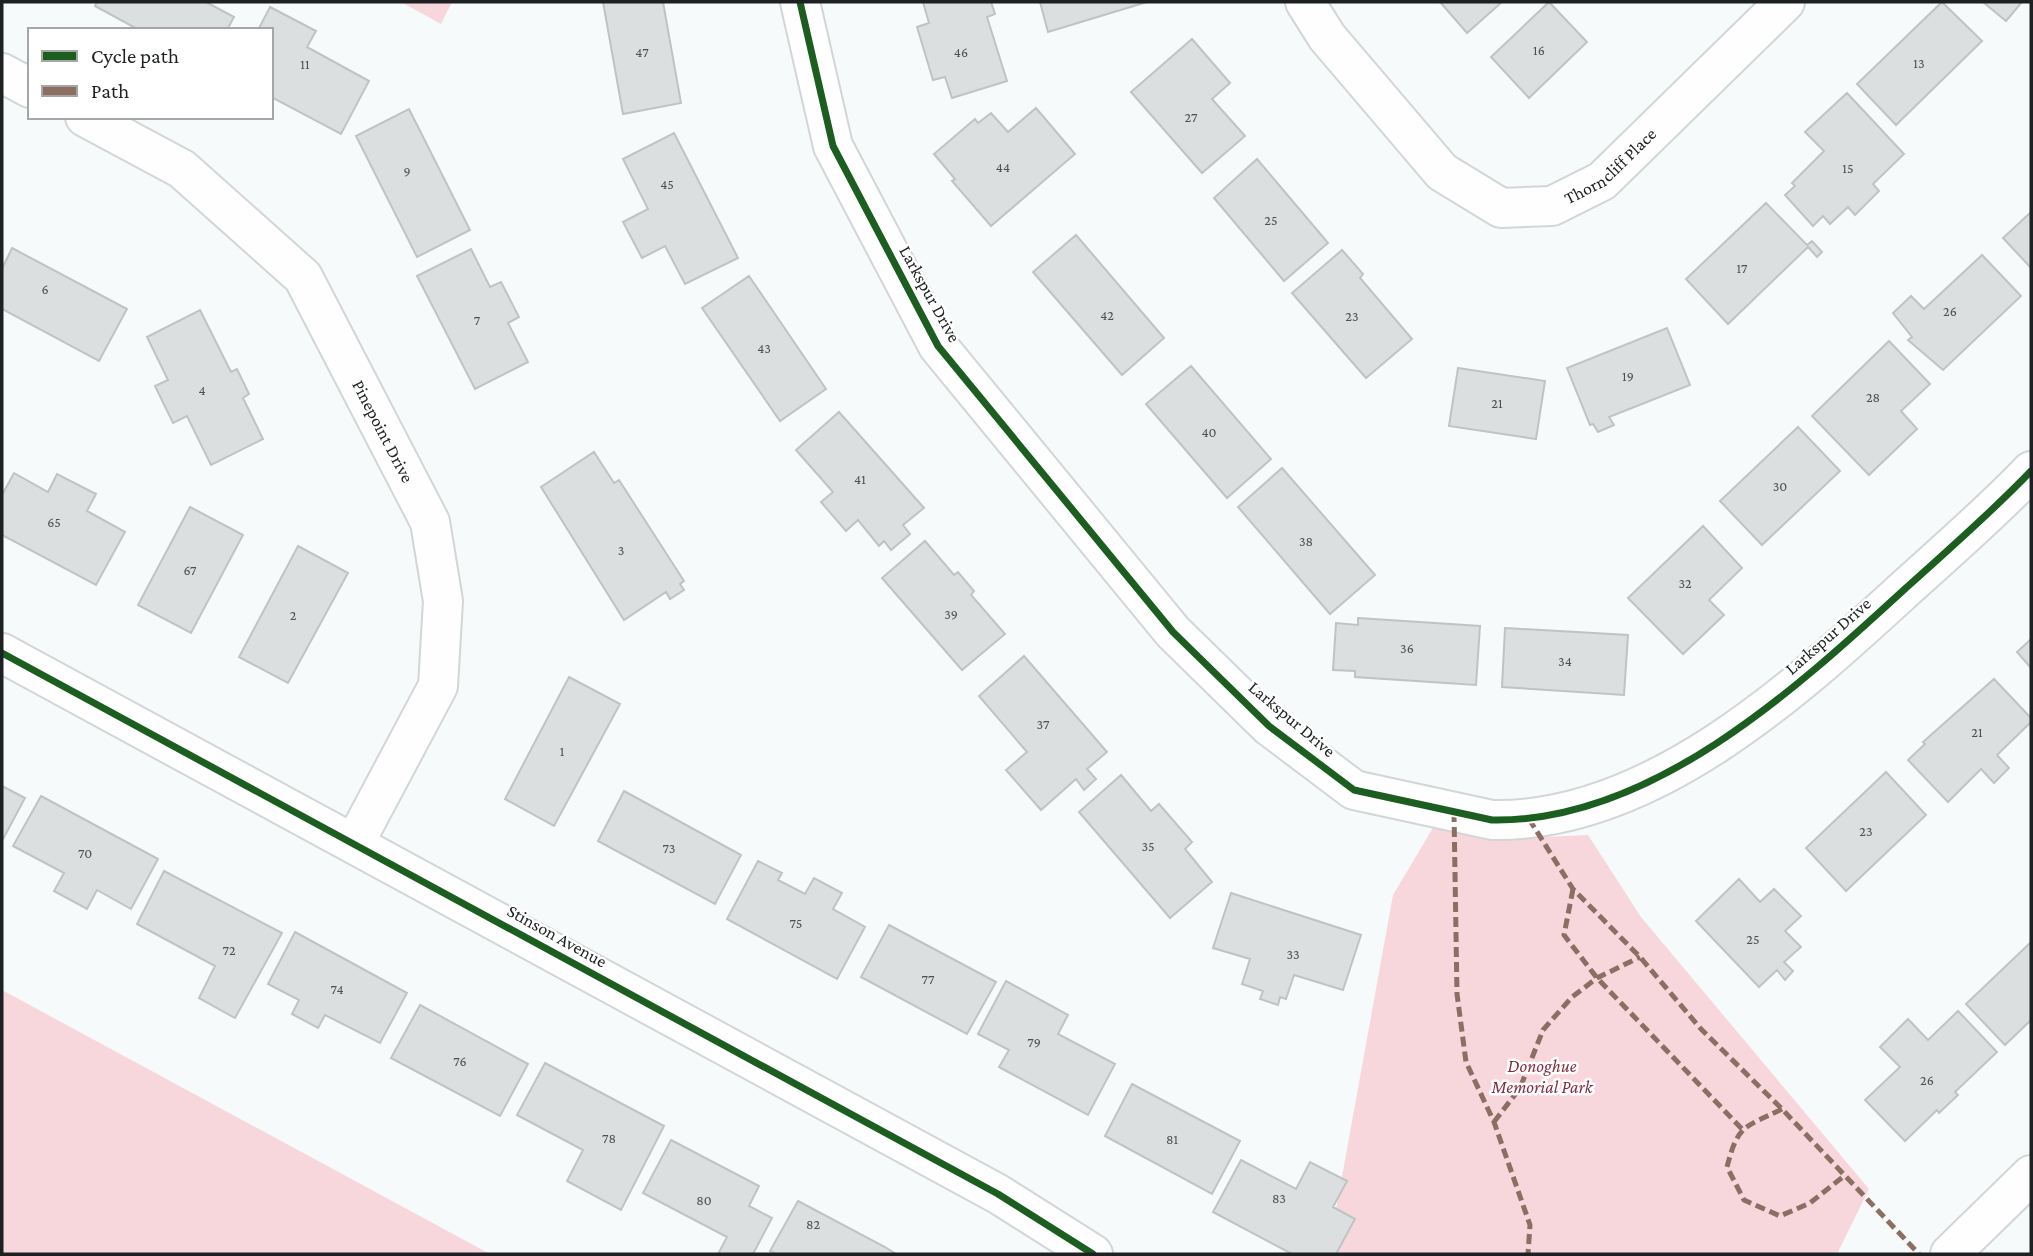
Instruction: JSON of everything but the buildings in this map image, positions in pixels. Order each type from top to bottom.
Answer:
[{"type":"street","name":"Larkspur Drive","points":[[800,2],[833,146],[938,346],[1172,632],[1269,726],[1354,790],[1492,820],[1515,821],[1600,803],[1670,774],[1808,678],[2031,471]]},
{"type":"street","name":"Thorncliff Place","points":[[1305,2],[1327,37],[1442,172],[1501,208],[1552,206],[1602,181],[1785,2]]},
{"type":"street","points":[[2,73],[28,87]]},
{"type":"street","name":"Pinepoint Drive","points":[[89,119],[182,169],[303,277],[429,522],[443,601],[438,686],[354,844]]},
{"type":"street","name":"Stinson Avenue","points":[[2,653],[998,1194],[1093,1254]]},
{"type":"street","points":[[1950,1254],[2031,1175]]},
{"type":"green space","points":[[401,2],[452,2],[441,24]]},
{"type":"green space","name":"Donoghue Memorial Park","points":[[1434,826],[1517,838],[1588,835],[1641,917],[1869,1189],[1837,1254],[1328,1254],[1393,895]]},
{"type":"green space","points":[[2,990],[490,1254],[2,1254]]},
{"type":"marked path","points":[[1454,812],[1457,994],[1466,1062],[1494,1122],[1530,1225],[1528,1254]]},
{"type":"marked path","points":[[1529,819],[1573,889],[1640,957],[1701,1029],[1782,1109],[1919,1254]]},
{"type":"marked path","points":[[1573,889],[1564,935],[1597,978],[1742,1129]]},
{"type":"marked path","points":[[1494,1122],[1520,1088],[1543,1030],[1572,997],[1597,978],[1640,957]]},
{"type":"marked path","points":[[1782,1109],[1751,1124],[1735,1142],[1727,1167],[1744,1200],[1780,1216],[1810,1203],[1844,1176]]},
{"type":"cycle path","points":[[800,2],[833,146],[938,346],[1173,632],[1269,726],[1354,790],[1492,820],[1551,815],[1608,799],[1664,774],[1718,743],[1818,666],[1970,530],[2031,471]]},
{"type":"cycle path","points":[[2,653],[998,1194],[1093,1254]]}]
